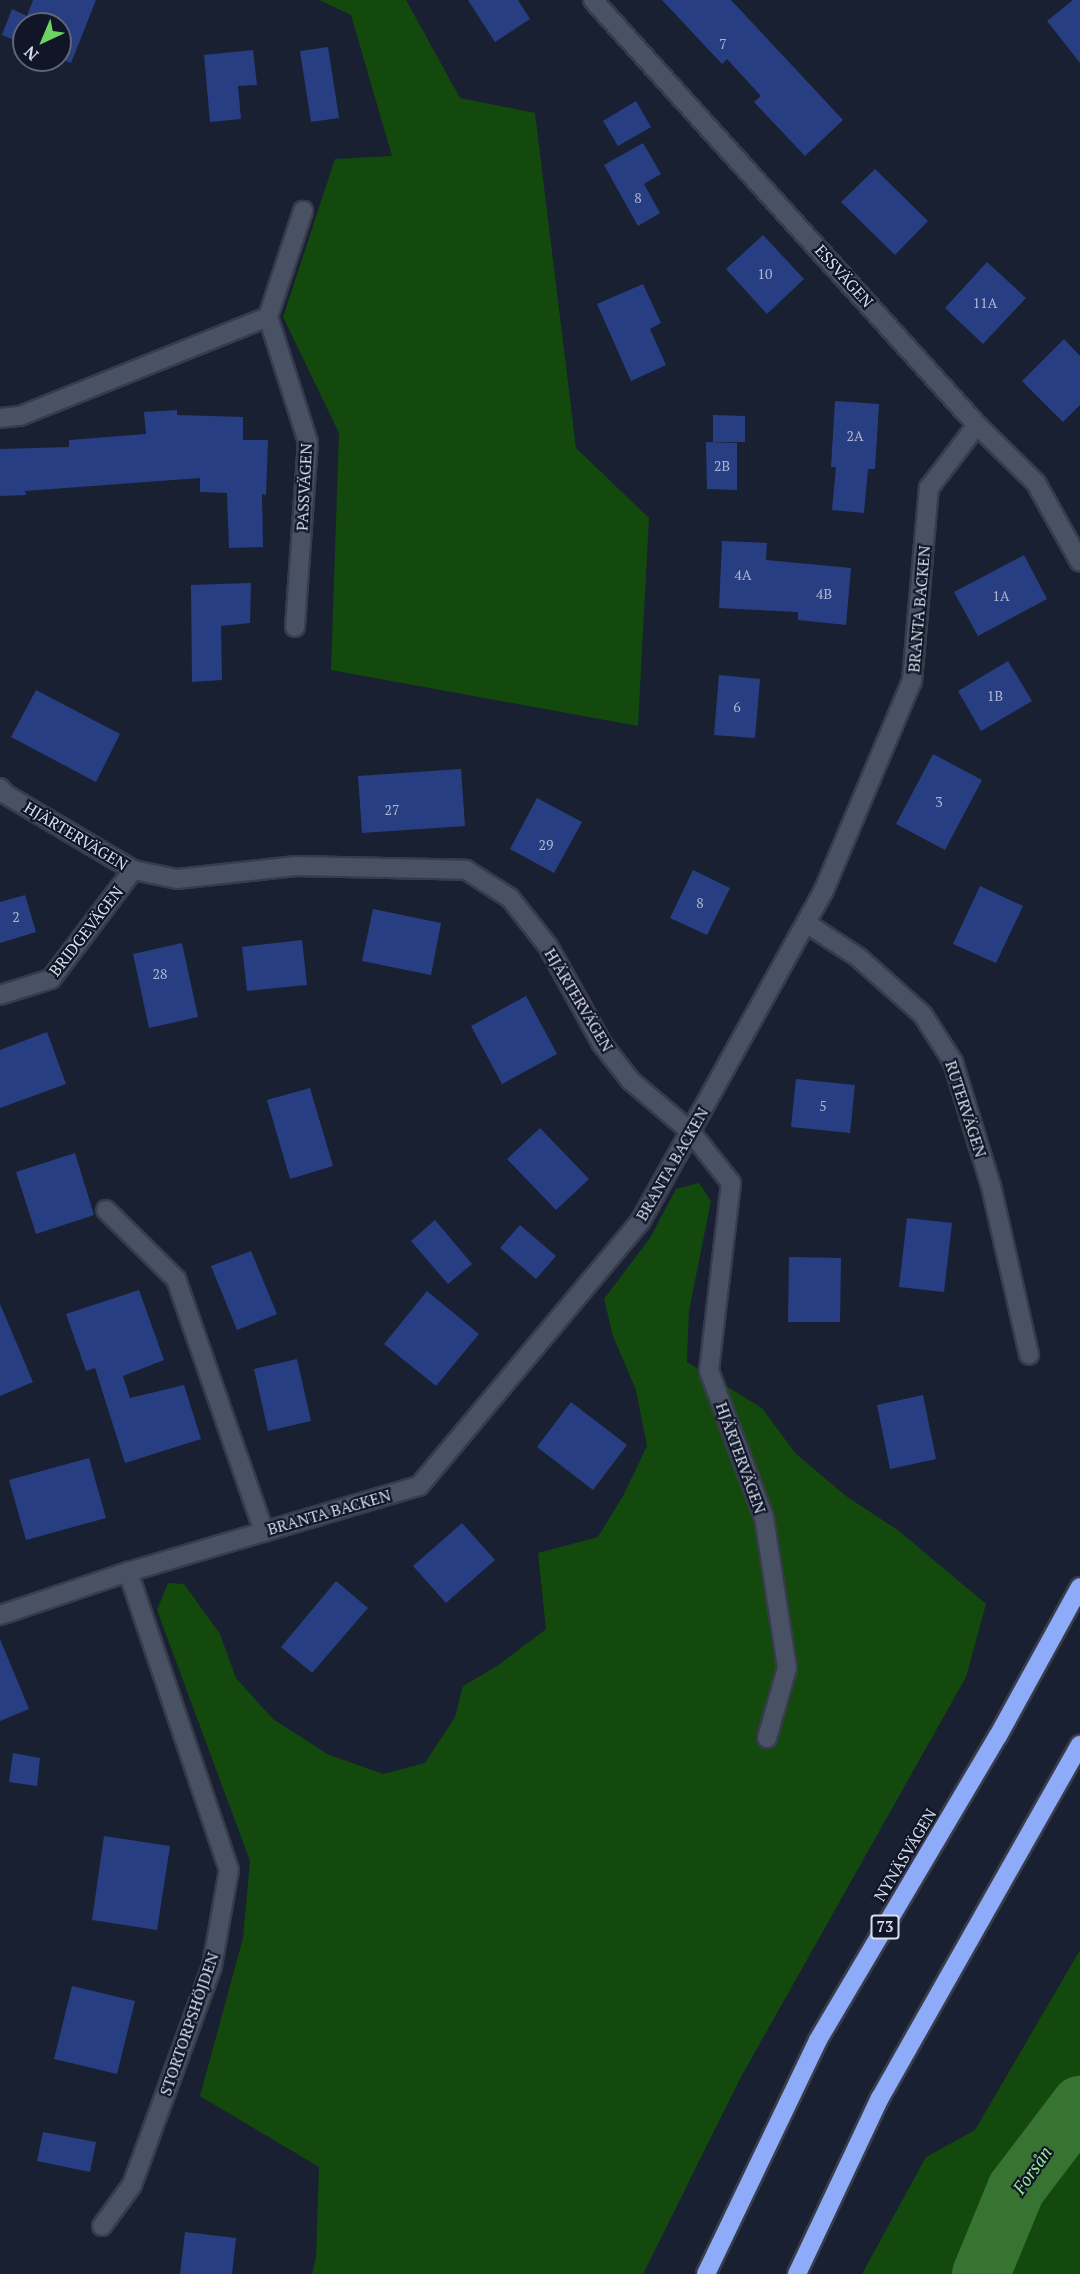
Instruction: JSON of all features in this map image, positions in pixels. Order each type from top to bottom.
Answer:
[{"type":"highway","name":"NYNÄSVÄGEN","points":[[706,2274],[818,2040],[998,1736],[1080,1587]]},
{"type":"highway","points":[[797,2274],[880,2098],[1080,1745]]},
{"type":"street","name":"ESSVÄGEN","points":[[592,0],[977,425],[1036,483],[1080,562]]},
{"type":"street","points":[[0,418],[20,416],[268,317],[303,211]]},
{"type":"street","name":"PASSVÄGEN","points":[[268,317],[308,442],[295,627]]},
{"type":"street","name":"BRANTA BACKEN","points":[[0,1615],[128,1572],[419,1486],[640,1222],[824,890],[912,681],[929,488],[977,425]]},
{"type":"street","name":"HJÄRTERVÄGEN","points":[[0,788],[5,794],[134,870],[177,879],[296,866],[466,870],[510,898],[548,946],[602,1044],[631,1081],[690,1131],[731,1183],[709,1371],[764,1516],[787,1668],[767,1738]]},
{"type":"street","name":"BRIDGEVÄGEN","points":[[0,995],[51,979],[134,870]]},
{"type":"street","name":"RUTERVÄGEN","points":[[806,923],[858,957],[923,1015],[953,1062],[991,1186],[1029,1354]]},
{"type":"street","points":[[106,1210],[176,1279],[264,1532]]},
{"type":"street","name":"STORTORPSHÖJDEN","points":[[102,2226],[132,2185],[212,1966],[229,1870],[128,1572]]},
{"type":"green space","points":[[319,0],[406,0],[460,98],[535,113],[576,448],[649,518],[638,726],[331,670],[339,433],[283,317],[335,159],[392,156],[351,15]]},
{"type":"green space","points":[[699,1183],[711,1201],[689,1311],[687,1362],[762,1408],[795,1453],[846,1496],[899,1531],[986,1604],[966,1677],[741,2077],[643,2274],[312,2274],[316,2258],[319,2167],[200,2096],[243,1938],[250,1861],[157,1610],[168,1583],[184,1584],[220,1634],[236,1678],[273,1719],[327,1754],[383,1774],[425,1763],[455,1717],[463,1686],[497,1666],[546,1629],[538,1553],[598,1537],[623,1496],[647,1446],[636,1390],[613,1336],[604,1299],[650,1238],[676,1189]]},
{"type":"green space","points":[[1080,1950],[1080,2274],[862,2274],[926,2157],[975,2130]]},
{"type":"building","points":[[33,0],[96,0],[72,60],[72,12],[28,12]]},
{"type":"building","points":[[468,0],[518,0],[530,19],[495,42]]},
{"type":"building","points":[[662,0],[731,0],[843,120],[805,156],[754,102],[761,96],[727,59],[722,64]]},
{"type":"building","points":[[1073,0],[1080,0],[1080,63],[1047,21]]},
{"type":"building","points":[[12,9],[18,12],[12,12],[12,39],[2,35]]},
{"type":"building","points":[[328,47],[339,118],[311,122],[300,51]]},
{"type":"building","points":[[253,50],[257,85],[238,86],[241,119],[210,122],[204,55]]},
{"type":"building","points":[[636,101],[651,127],[618,146],[603,121]]},
{"type":"building","points":[[643,143],[661,174],[644,184],[660,213],[638,226],[604,165]]},
{"type":"building","points":[[875,169],[928,221],[895,255],[841,202]]},
{"type":"building","points":[[763,235],[804,279],[767,314],[726,269]]},
{"type":"building","points":[[987,262],[1026,298],[983,344],[945,308]]},
{"type":"building","points":[[643,284],[661,323],[650,329],[666,365],[631,381],[597,304]]},
{"type":"building","points":[[1064,339],[1080,356],[1080,405],[1063,422],[1022,381]]},
{"type":"building","points":[[835,401],[879,404],[875,469],[868,469],[864,513],[832,510],[836,467],[831,467]]},
{"type":"building","points":[[177,410],[177,415],[243,417],[243,440],[268,440],[266,495],[262,494],[263,547],[229,548],[227,493],[200,492],[200,478],[25,491],[26,495],[0,496],[0,449],[69,447],[69,440],[146,434],[144,412]]},
{"type":"building","points":[[713,415],[745,416],[745,442],[713,442]]},
{"type":"building","points":[[706,442],[737,443],[737,490],[707,489]]},
{"type":"building","points":[[722,541],[767,543],[766,560],[851,568],[846,625],[798,620],[798,612],[719,608]]},
{"type":"building","points":[[1024,555],[1047,599],[978,636],[954,592]]},
{"type":"building","points":[[251,583],[250,623],[221,626],[222,680],[192,682],[191,585]]},
{"type":"building","points":[[1008,661],[1032,701],[981,731],[958,691]]},
{"type":"building","points":[[719,675],[760,679],[755,738],[714,735]]},
{"type":"building","points":[[36,690],[120,734],[96,782],[11,737]]},
{"type":"building","points":[[933,754],[982,780],[945,850],[896,824]]},
{"type":"building","points":[[461,769],[465,826],[362,833],[358,776]]},
{"type":"building","points":[[537,798],[582,822],[554,873],[510,849]]},
{"type":"building","points":[[693,870],[730,888],[707,935],[670,918]]},
{"type":"building","points":[[980,886],[1023,906],[996,963],[953,944]]},
{"type":"building","points":[[25,895],[36,932],[0,943],[0,902]]},
{"type":"building","points":[[373,909],[441,923],[431,975],[362,961]]},
{"type":"building","points":[[302,940],[307,985],[247,991],[242,947]]},
{"type":"building","points":[[182,943],[198,1017],[149,1028],[133,954]]},
{"type":"building","points":[[526,996],[557,1054],[502,1084],[471,1026]]},
{"type":"building","points":[[47,1032],[66,1084],[0,1108],[0,1050]]},
{"type":"building","points":[[796,1079],[855,1085],[850,1133],[791,1127]]},
{"type":"building","points":[[310,1088],[333,1166],[290,1179],[267,1100]]},
{"type":"building","points":[[540,1128],[589,1179],[556,1210],[507,1159]]},
{"type":"building","points":[[75,1153],[94,1215],[36,1234],[16,1172]]},
{"type":"building","points":[[907,1218],[952,1223],[944,1292],[899,1287]]},
{"type":"building","points":[[435,1220],[472,1264],[448,1284],[411,1241]]},
{"type":"building","points":[[520,1225],[556,1256],[536,1279],[500,1248]]},
{"type":"building","points":[[251,1251],[277,1314],[237,1330],[211,1266]]},
{"type":"building","points":[[789,1257],[841,1258],[840,1322],[788,1322]]},
{"type":"building","points":[[139,1290],[164,1360],[123,1376],[130,1398],[184,1385],[201,1439],[125,1463],[95,1368],[86,1371],[66,1314]]},
{"type":"building","points":[[427,1291],[479,1334],[436,1386],[384,1344]]},
{"type":"building","points":[[0,1304],[33,1382],[0,1396]]},
{"type":"building","points":[[297,1359],[311,1421],[268,1431],[254,1369]]},
{"type":"building","points":[[923,1395],[936,1459],[890,1469],[877,1405]]},
{"type":"building","points":[[571,1402],[627,1445],[593,1490],[537,1447]]},
{"type":"building","points":[[89,1458],[106,1518],[26,1540],[9,1480]]},
{"type":"building","points":[[462,1523],[495,1560],[446,1603],[413,1566]]},
{"type":"building","points":[[336,1581],[368,1608],[312,1673],[281,1647]]},
{"type":"building","points":[[0,1639],[29,1709],[0,1721]]},
{"type":"building","points":[[13,1753],[40,1758],[37,1786],[9,1782]]},
{"type":"building","points":[[104,1836],[170,1846],[157,1930],[92,1920]]},
{"type":"building","points":[[72,1986],[135,2001],[117,2074],[54,2059]]},
{"type":"building","points":[[43,2132],[96,2142],[90,2172],[37,2161]]},
{"type":"building","points":[[185,2232],[236,2238],[232,2274],[180,2274]]},
{"type":"waterway","name":"Forsån","points":[[981,2274],[1016,2189],[1080,2105]]}]
